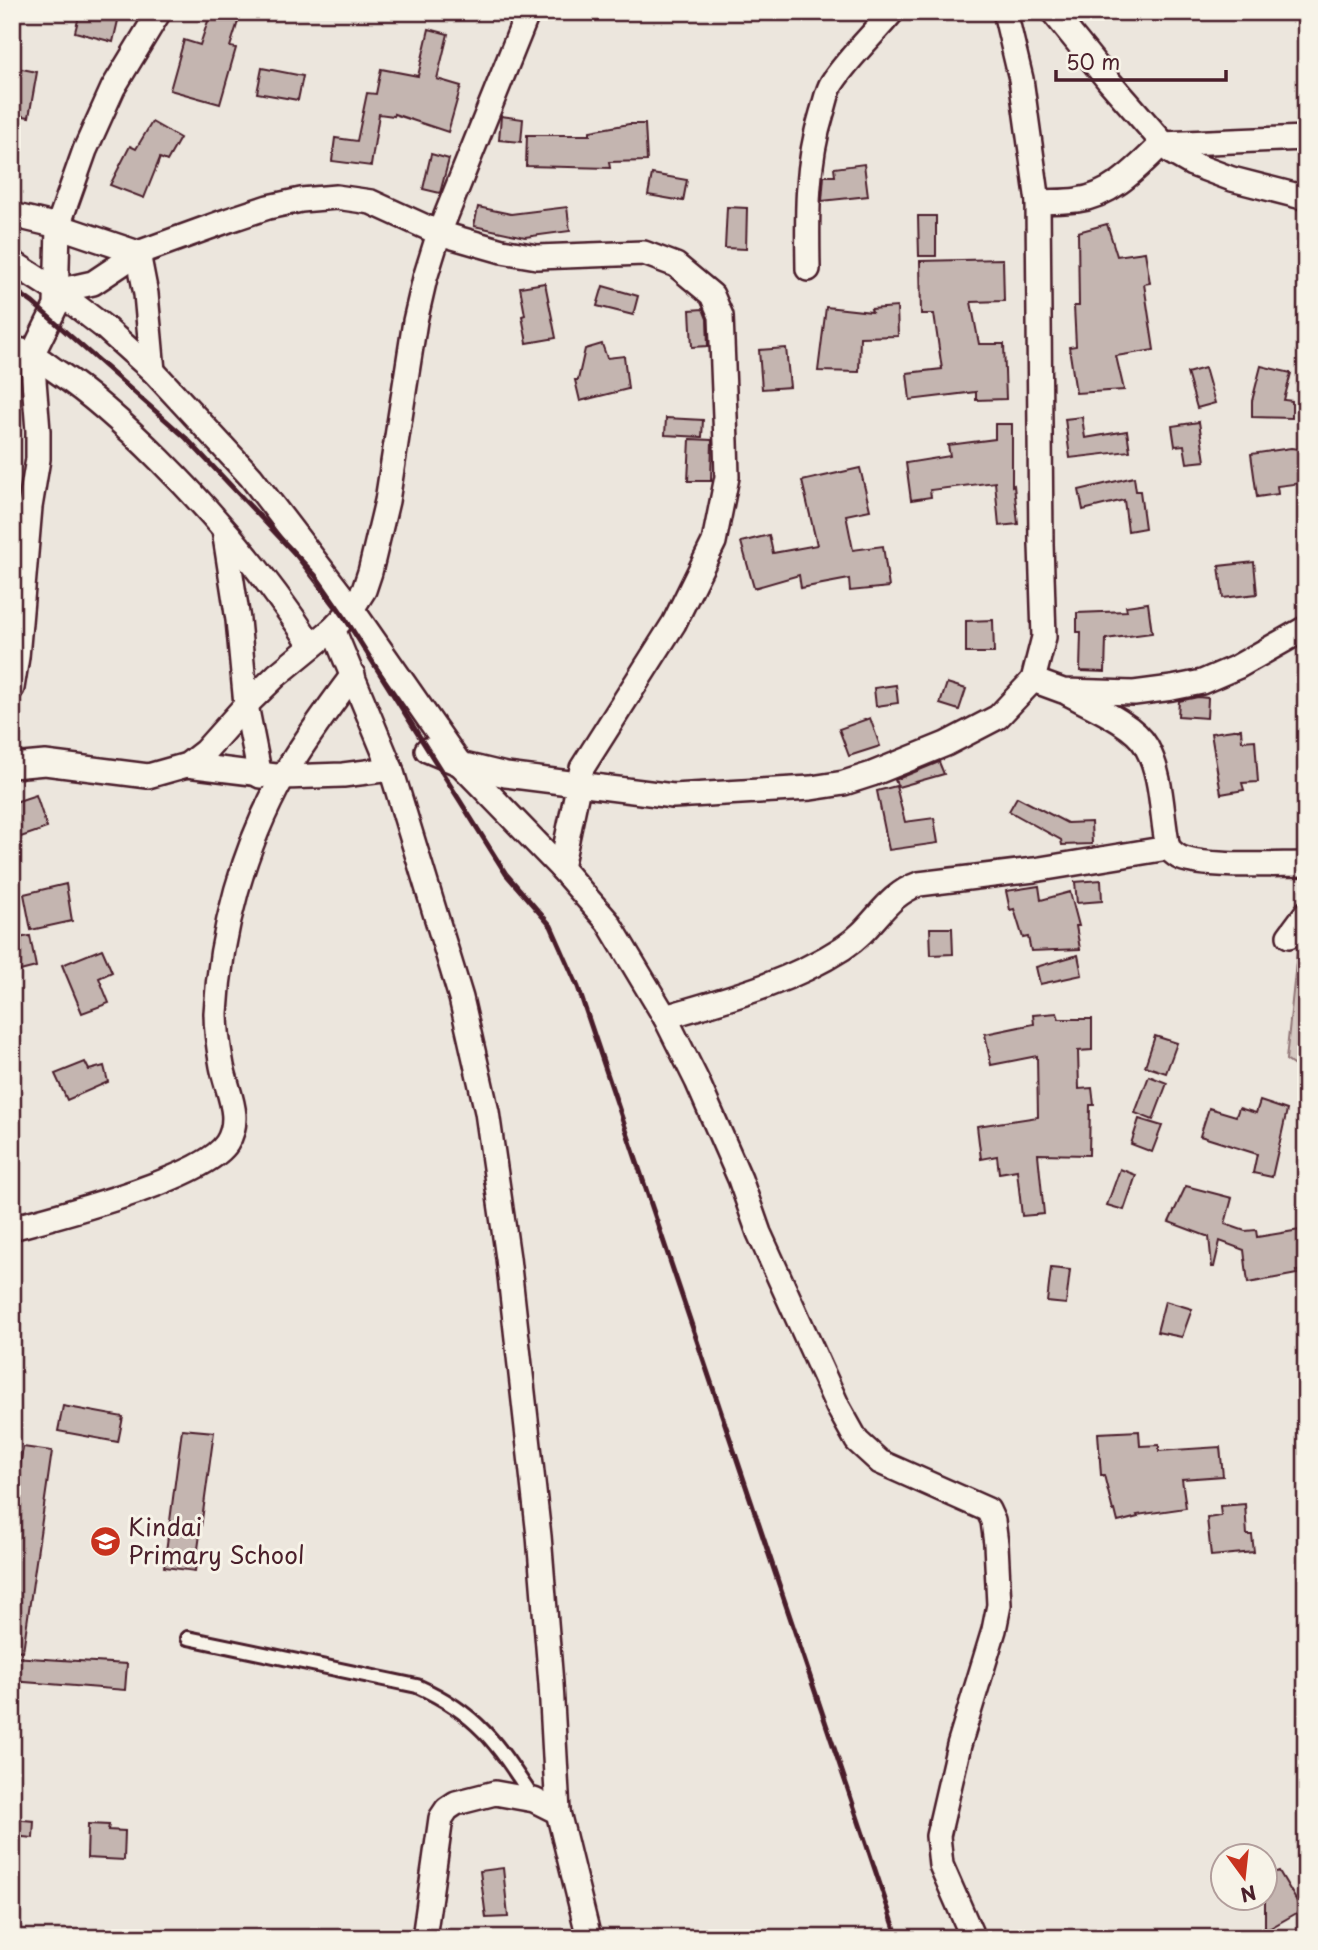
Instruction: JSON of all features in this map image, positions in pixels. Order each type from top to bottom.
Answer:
[{"type":"street","points":[[22,352],[50,320],[56,306],[58,226],[85,150],[113,88],[159,12]]},
{"type":"street","points":[[12,766],[46,763],[148,776],[187,765],[205,751],[277,675],[333,629],[352,609],[364,590],[370,572],[384,513],[415,321],[425,278],[439,233],[528,12]]},
{"type":"street","points":[[808,269],[807,213],[811,163],[814,138],[824,106],[832,84],[892,12]]},
{"type":"street","points":[[427,750],[460,764],[506,775],[673,796],[811,788],[844,783],[946,744],[998,717],[1033,680],[1044,637],[1045,598],[1041,544],[1038,202],[1021,79],[1005,12]]},
{"type":"street","points":[[1053,12],[1171,152],[1192,164],[1222,175],[1306,198]]},
{"type":"street","points":[[1038,202],[1078,200],[1096,196],[1129,174],[1162,144],[1306,138]]},
{"type":"street","points":[[58,291],[93,283],[138,253],[268,207],[335,197],[371,202],[439,233],[502,251],[537,257],[644,253],[676,265],[712,295],[721,316],[727,477],[714,542],[674,623],[591,752],[577,785],[561,868]]},
{"type":"street","points":[[12,215],[58,226],[138,253]]},
{"type":"street","points":[[138,253],[146,294],[153,371]]},
{"type":"street","points":[[12,262],[58,291],[153,371],[251,477],[304,543],[460,764],[561,868],[608,922],[664,1017],[697,1081],[740,1178],[759,1233],[838,1407],[857,1441],[880,1462],[988,1510],[993,1521],[996,1544],[999,1605],[959,1745],[939,1836],[941,1864],[973,1938]]},
{"type":"street","points":[[12,688],[17,657],[21,508],[38,459],[38,440],[22,352]]},
{"type":"street","points":[[22,352],[83,389],[181,481],[281,598],[312,646]]},
{"type":"street","points":[[223,528],[238,620],[246,705],[260,776]]},
{"type":"street","points":[[1063,691],[1134,693],[1202,682],[1237,667],[1306,628]]},
{"type":"street","points":[[333,629],[391,769],[461,998],[487,1112],[508,1258],[537,1522],[551,1684],[558,1812],[589,1938]]},
{"type":"street","points":[[12,1228],[102,1203],[161,1182],[209,1159],[227,1143],[235,1121],[233,1103],[222,1067],[216,1015],[226,934],[238,886],[255,836],[284,777],[316,725],[353,675]]},
{"type":"street","points":[[1033,680],[1063,691],[1132,730],[1146,744],[1153,765],[1168,848],[1178,857],[1192,861],[1306,864]]},
{"type":"street","points":[[187,765],[284,777],[343,775],[391,769]]},
{"type":"street","points":[[664,1017],[755,990],[810,967],[864,933],[893,897],[904,889],[919,884],[1021,872],[1168,848]]},
{"type":"street","points":[[1289,936],[1306,912]]},
{"type":"street","points":[[424,1938],[441,1818],[447,1809],[456,1803],[495,1793],[534,1800],[558,1812]]},
{"type":"lane","points":[[188,1638],[417,1686],[442,1697],[464,1712],[498,1745],[534,1800]]},
{"type":"shaded area","points":[[1306,935],[1306,1074],[1286,1060],[1298,943]]},
{"type":"building","points":[[80,12],[120,12],[113,42],[75,32]]},
{"type":"building","points":[[211,12],[241,12],[230,47],[236,48],[220,104],[170,90],[184,40],[200,45]]},
{"type":"building","points":[[429,29],[448,34],[437,79],[461,86],[448,132],[394,114],[379,114],[371,166],[332,161],[335,138],[357,141],[367,93],[376,94],[381,69],[418,76]]},
{"type":"building","points":[[12,67],[37,72],[29,117],[12,114]]},
{"type":"building","points":[[262,68],[303,76],[298,100],[257,93]]},
{"type":"building","points":[[501,116],[523,119],[521,142],[499,140]]},
{"type":"building","points":[[152,122],[180,138],[167,161],[160,158],[144,198],[110,185],[130,146],[136,149]]},
{"type":"building","points":[[645,124],[647,161],[609,162],[610,168],[526,166],[527,135],[590,135],[590,131]]},
{"type":"building","points":[[431,154],[449,159],[440,193],[423,189]]},
{"type":"building","points":[[864,164],[868,196],[822,201],[824,176],[835,176],[834,168]]},
{"type":"building","points":[[652,174],[687,180],[683,201],[648,195]]},
{"type":"building","points":[[478,207],[511,214],[567,207],[570,231],[525,237],[474,226]]},
{"type":"building","points":[[727,207],[747,208],[746,249],[725,248]]},
{"type":"building","points":[[918,216],[936,216],[936,256],[919,256]]},
{"type":"building","points":[[1107,224],[1117,256],[1145,252],[1150,283],[1144,284],[1154,350],[1116,356],[1124,390],[1076,393],[1069,347],[1076,346],[1074,306],[1079,306],[1078,232]]},
{"type":"building","points":[[1003,259],[1004,301],[971,302],[979,344],[1004,344],[1006,399],[976,400],[976,392],[910,400],[907,373],[942,369],[934,314],[921,314],[920,261]]},
{"type":"building","points":[[545,283],[556,338],[527,343],[520,287]]},
{"type":"building","points":[[603,286],[638,296],[633,315],[597,306]]},
{"type":"building","points":[[826,307],[872,312],[871,309],[897,307],[898,336],[860,337],[859,372],[818,371]]},
{"type":"building","points":[[703,309],[707,319],[708,346],[692,347],[690,310]]},
{"type":"building","points":[[602,344],[607,358],[624,356],[628,389],[580,401],[575,380],[578,380],[585,349]]},
{"type":"building","points":[[786,348],[790,387],[762,389],[759,350]]},
{"type":"building","points":[[1261,366],[1291,373],[1284,400],[1292,401],[1292,418],[1252,417],[1252,401]]},
{"type":"building","points":[[1205,368],[1215,403],[1197,408],[1187,373]]},
{"type":"building","points":[[1082,417],[1085,438],[1127,431],[1130,451],[1070,458],[1065,419]]},
{"type":"building","points":[[666,418],[703,420],[702,437],[665,435]]},
{"type":"building","points":[[1199,422],[1205,461],[1187,463],[1184,445],[1175,446],[1172,426]]},
{"type":"building","points":[[995,424],[1012,424],[1012,486],[1014,485],[1018,524],[999,526],[995,482],[930,490],[931,497],[911,500],[906,463],[950,456],[948,445],[995,439]]},
{"type":"building","points":[[690,439],[712,440],[711,481],[688,481]]},
{"type":"building","points":[[1298,449],[1302,483],[1277,486],[1278,494],[1257,497],[1251,454]]},
{"type":"building","points":[[860,468],[870,510],[846,515],[853,550],[883,546],[889,587],[850,591],[849,579],[801,588],[799,575],[754,588],[741,542],[769,535],[773,553],[817,545],[802,481]]},
{"type":"building","points":[[1134,477],[1136,491],[1140,491],[1145,528],[1128,531],[1124,500],[1083,510],[1079,490]]},
{"type":"building","points":[[1254,562],[1257,594],[1223,598],[1219,566]]},
{"type":"building","points":[[1148,603],[1152,633],[1106,639],[1105,672],[1080,671],[1081,632],[1077,632],[1077,613],[1127,611],[1126,606]]},
{"type":"building","points":[[993,620],[994,653],[966,653],[966,621]]},
{"type":"building","points":[[947,683],[966,689],[959,710],[940,704]]},
{"type":"building","points":[[896,685],[898,703],[876,706],[874,688]]},
{"type":"building","points":[[1208,698],[1207,718],[1178,716],[1179,701]]},
{"type":"building","points":[[870,718],[880,746],[849,756],[839,729]]},
{"type":"building","points":[[1241,729],[1242,741],[1255,740],[1258,782],[1242,783],[1244,790],[1221,794],[1211,733]]},
{"type":"building","points":[[939,762],[944,774],[898,787],[895,780]]},
{"type":"building","points":[[896,786],[905,822],[934,818],[938,843],[889,850],[877,791]]},
{"type":"building","points":[[36,795],[47,828],[12,840],[12,803]]},
{"type":"building","points":[[1017,797],[1067,823],[1091,822],[1092,844],[1062,845],[1061,840],[1009,811]]},
{"type":"building","points":[[1101,880],[1102,901],[1077,903],[1075,882]]},
{"type":"building","points":[[66,884],[72,921],[31,930],[24,894]]},
{"type":"building","points":[[1039,886],[1041,900],[1070,892],[1079,926],[1076,926],[1080,949],[1031,951],[1028,937],[1023,938],[1014,909],[1010,910],[1006,891]]},
{"type":"building","points":[[930,928],[952,928],[953,954],[931,955]]},
{"type":"building","points":[[30,936],[36,967],[16,972],[12,939]]},
{"type":"building","points":[[102,949],[112,972],[99,978],[109,1003],[82,1013],[62,965]]},
{"type":"building","points":[[1078,955],[1082,975],[1040,984],[1036,967]]},
{"type":"building","points":[[1057,1013],[1059,1019],[1092,1019],[1092,1050],[1078,1051],[1079,1089],[1092,1088],[1094,1105],[1090,1105],[1089,1155],[1038,1154],[1044,1214],[1022,1216],[1017,1170],[999,1173],[997,1156],[981,1159],[977,1126],[1038,1117],[1037,1056],[991,1065],[985,1034],[1034,1024],[1033,1015]]},
{"type":"building","points":[[1155,1036],[1177,1043],[1166,1073],[1145,1066]]},
{"type":"building","points":[[85,1062],[89,1070],[104,1066],[108,1082],[67,1100],[55,1074]]},
{"type":"building","points":[[1149,1076],[1167,1083],[1153,1120],[1135,1113]]},
{"type":"building","points":[[1260,1101],[1287,1110],[1272,1177],[1253,1173],[1257,1154],[1200,1136],[1209,1108],[1236,1116],[1239,1108],[1256,1113]]},
{"type":"building","points":[[1139,1119],[1162,1126],[1152,1152],[1131,1144]]},
{"type":"building","points":[[1120,1169],[1136,1175],[1124,1210],[1107,1205]]},
{"type":"building","points":[[1186,1186],[1232,1198],[1225,1224],[1245,1231],[1256,1230],[1257,1237],[1306,1229],[1306,1270],[1248,1283],[1244,1250],[1220,1241],[1212,1267],[1209,1237],[1169,1222]]},
{"type":"building","points":[[1051,1268],[1070,1270],[1066,1304],[1047,1302]]},
{"type":"building","points":[[1165,1301],[1192,1309],[1182,1337],[1157,1332]]},
{"type":"building","points":[[63,1406],[123,1417],[118,1442],[58,1431]]},
{"type":"building","points":[[182,1429],[214,1432],[195,1571],[164,1567]]},
{"type":"building","points":[[1139,1431],[1140,1446],[1159,1445],[1159,1451],[1220,1447],[1223,1476],[1182,1479],[1186,1508],[1137,1515],[1138,1517],[1118,1522],[1104,1475],[1101,1475],[1098,1433]]},
{"type":"building","points":[[23,1447],[52,1451],[23,1651],[12,1650],[12,1519]]},
{"type":"building","points":[[1245,1504],[1247,1535],[1252,1535],[1254,1552],[1211,1556],[1207,1518],[1221,1516],[1220,1506]]},
{"type":"building","points":[[12,1657],[127,1664],[125,1690],[12,1681]]},
{"type":"building","points":[[12,1819],[34,1821],[33,1838],[12,1836]]},
{"type":"building","points":[[88,1824],[109,1825],[108,1830],[125,1831],[124,1860],[87,1858]]},
{"type":"building","points":[[503,1868],[508,1917],[486,1918],[480,1871]]},
{"type":"building","points":[[1280,1873],[1302,1910],[1265,1931],[1265,1912],[1280,1912]]},
{"type":"railway","points":[[12,288],[33,303],[186,438],[315,575],[345,618],[506,874],[551,926],[578,987],[898,1938]]},
{"type":"place","name":"Kindai Primary School","points":[[105,1542]]}]
